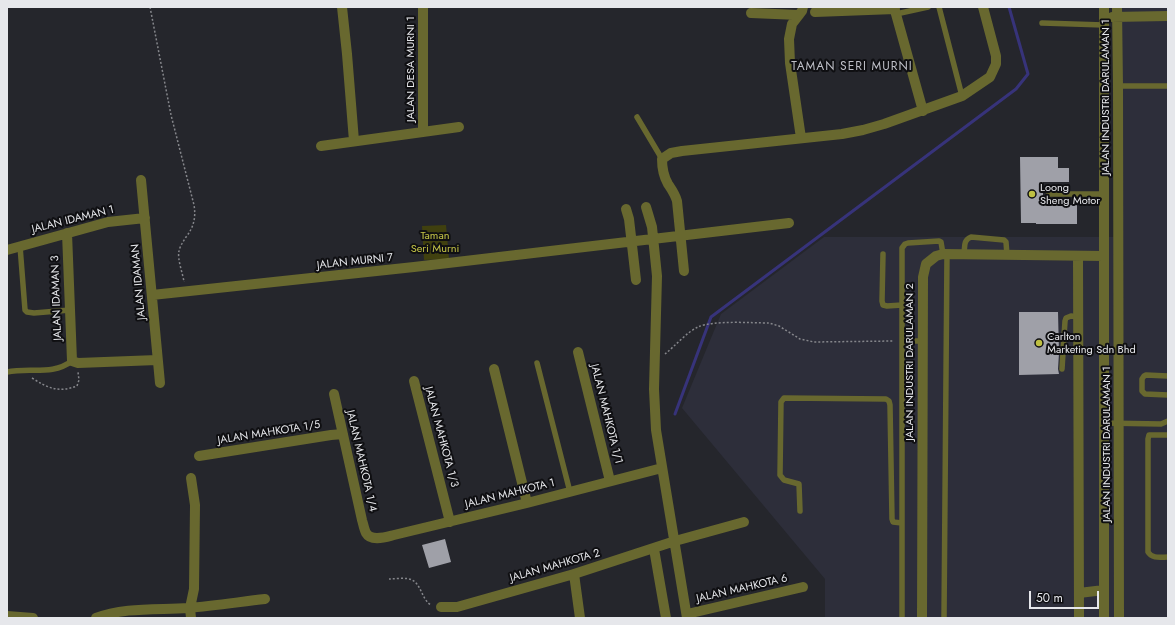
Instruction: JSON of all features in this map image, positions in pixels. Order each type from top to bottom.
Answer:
[{"type":"street","points":[[342,7],[354,141]]},
{"type":"street","name":"JALAN DESA MURNI 1","points":[[423,7],[423,132]]},
{"type":"street","points":[[684,271],[675,194],[667,183],[662,159],[670,153],[682,151],[842,134],[863,130],[923,111],[962,96],[990,77],[996,64],[996,56],[982,7]]},
{"type":"street","points":[[814,9],[895,10],[923,111]]},
{"type":"street","points":[[801,11],[792,24],[789,38],[790,63],[802,138]]},
{"type":"street","points":[[751,13],[801,11]]},
{"type":"street","points":[[1104,16],[1118,12],[1168,16]]},
{"type":"street","name":"JALAN INDUSTRI DARULAMAN 1","points":[[1118,12],[1119,618]]},
{"type":"street","name":"JALAN INDUSTRI DARULAMAN 1","points":[[1104,16],[1104,618]]},
{"type":"street","points":[[321,146],[459,126]]},
{"type":"street","name":"JALAN IDAMAN","points":[[141,180],[160,383]]},
{"type":"street","points":[[646,207],[654,239],[657,276],[654,364],[656,430],[687,616]]},
{"type":"street","points":[[626,209],[629,219],[636,280]]},
{"type":"street","name":"JALAN IDAMAN 1","points":[[7,250],[108,222],[145,218]]},
{"type":"street","name":"JALAN MURNI 7","points":[[152,295],[414,268],[789,223]]},
{"type":"street","name":"JALAN IDAMAN 3","points":[[67,233],[70,310],[75,362]]},
{"type":"street","points":[[945,254],[1104,256]]},
{"type":"street","name":"JALAN INDUSTRI DARULAMAN 2","points":[[922,618],[923,277],[926,264],[936,256],[945,254]]},
{"type":"street","points":[[1078,256],[1079,618]]},
{"type":"street","name":"JALAN MAHKOTA 1/1","points":[[578,352],[610,482]]},
{"type":"street","points":[[75,362],[158,360]]},
{"type":"street","points":[[494,369],[528,503]]},
{"type":"street","name":"JALAN MAHKOTA 1/3","points":[[414,381],[450,522]]},
{"type":"street","name":"JALAN MAHKOTA 1/4","points":[[334,394],[366,533]]},
{"type":"street","name":"JALAN MAHKOTA 1/5","points":[[199,456],[343,434]]},
{"type":"street","name":"JALAN MAHKOTA 1","points":[[366,533],[370,537],[379,538],[528,503],[662,468]]},
{"type":"street","points":[[190,613],[194,589],[195,505],[191,478]]},
{"type":"street","name":"JALAN MAHKOTA 2","points":[[441,607],[457,607],[574,574],[675,541],[744,522]]},
{"type":"street","points":[[654,549],[666,618]]},
{"type":"street","points":[[574,574],[580,618]]},
{"type":"street","name":"JALAN MAHKOTA 6","points":[[687,616],[802,587]]},
{"type":"street","points":[[1079,593],[1104,590]]},
{"type":"street","points":[[96,618],[116,612],[190,613],[265,599]]},
{"type":"street","points":[[7,616],[33,618]]},
{"type":"lane","points":[[895,10],[928,7]]},
{"type":"lane","points":[[939,7],[962,96]]},
{"type":"lane","points":[[1042,23],[1104,16]]},
{"type":"lane","points":[[1118,86],[1168,86]]},
{"type":"lane","points":[[637,117],[662,159]]},
{"type":"lane","points":[[1049,194],[1104,194]]},
{"type":"lane","points":[[964,254],[965,241],[971,237],[1004,240],[1006,242],[1007,255]]},
{"type":"lane","points":[[902,618],[902,248],[908,243],[939,241],[942,244],[945,254],[944,618]]},
{"type":"lane","points":[[20,246],[25,310],[27,312],[34,313],[70,310]]},
{"type":"lane","points":[[883,254],[882,301],[884,305],[887,306],[902,305]]},
{"type":"lane","points":[[1062,369],[1065,321],[1066,318],[1071,316],[1078,316]]},
{"type":"lane","points":[[902,341],[922,341]]},
{"type":"lane","points":[[7,372],[47,370],[66,366],[75,362]]},
{"type":"lane","points":[[537,363],[570,492]]},
{"type":"lane","points":[[1168,376],[1146,375],[1142,379],[1142,392],[1145,394],[1168,395]]},
{"type":"lane","points":[[800,511],[798,484],[784,480],[780,475],[782,400],[784,398],[886,399],[890,404],[892,519],[893,522],[902,523]]},
{"type":"lane","points":[[1103,423],[1161,424],[1168,421]]},
{"type":"lane","points":[[1168,436],[1149,435],[1148,439],[1148,552],[1154,557],[1168,557]]},
{"type":"path","points":[[150,7],[172,115],[194,205],[194,223],[178,252],[187,292]]},
{"type":"path","points":[[654,364],[699,326],[717,323],[775,324],[800,339],[814,342],[902,341]]},
{"type":"path","points":[[27,371],[28,376],[37,381],[55,389],[66,390],[77,386],[79,380],[75,362]]},
{"type":"path","points":[[389,579],[412,580],[416,582],[426,602],[430,605],[441,607]]},
{"type":"shaded area","points":[[1121,7],[1168,7],[1168,618],[825,618],[825,579],[682,408],[721,314],[824,237],[1121,237]]},
{"type":"green space","name":"Taman Seri Murni","points":[[446,225],[449,259],[424,260],[422,226]]},
{"type":"building","name":"Loong Sheng Motor","points":[[1020,157],[1058,157],[1058,168],[1069,168],[1069,182],[1043,182],[1043,205],[1077,205],[1077,224],[1021,223]]},
{"type":"building","name":"Carlton Marketing Sdn Bhd","points":[[1019,312],[1058,312],[1059,374],[1019,375]]},
{"type":"building","points":[[445,539],[451,562],[429,568],[422,545]]},
{"type":"waterway","points":[[675,414],[711,317],[1016,89],[1028,74],[1009,7]]},
{"type":"place","name":"Loong Sheng Motor","points":[[1032,194]]},
{"type":"place","name":"Carlton Marketing Sdn Bhd","points":[[1039,343]]},
{"type":"district","name":"TAMAN SERI MURNI","points":[[852,67]]}]
